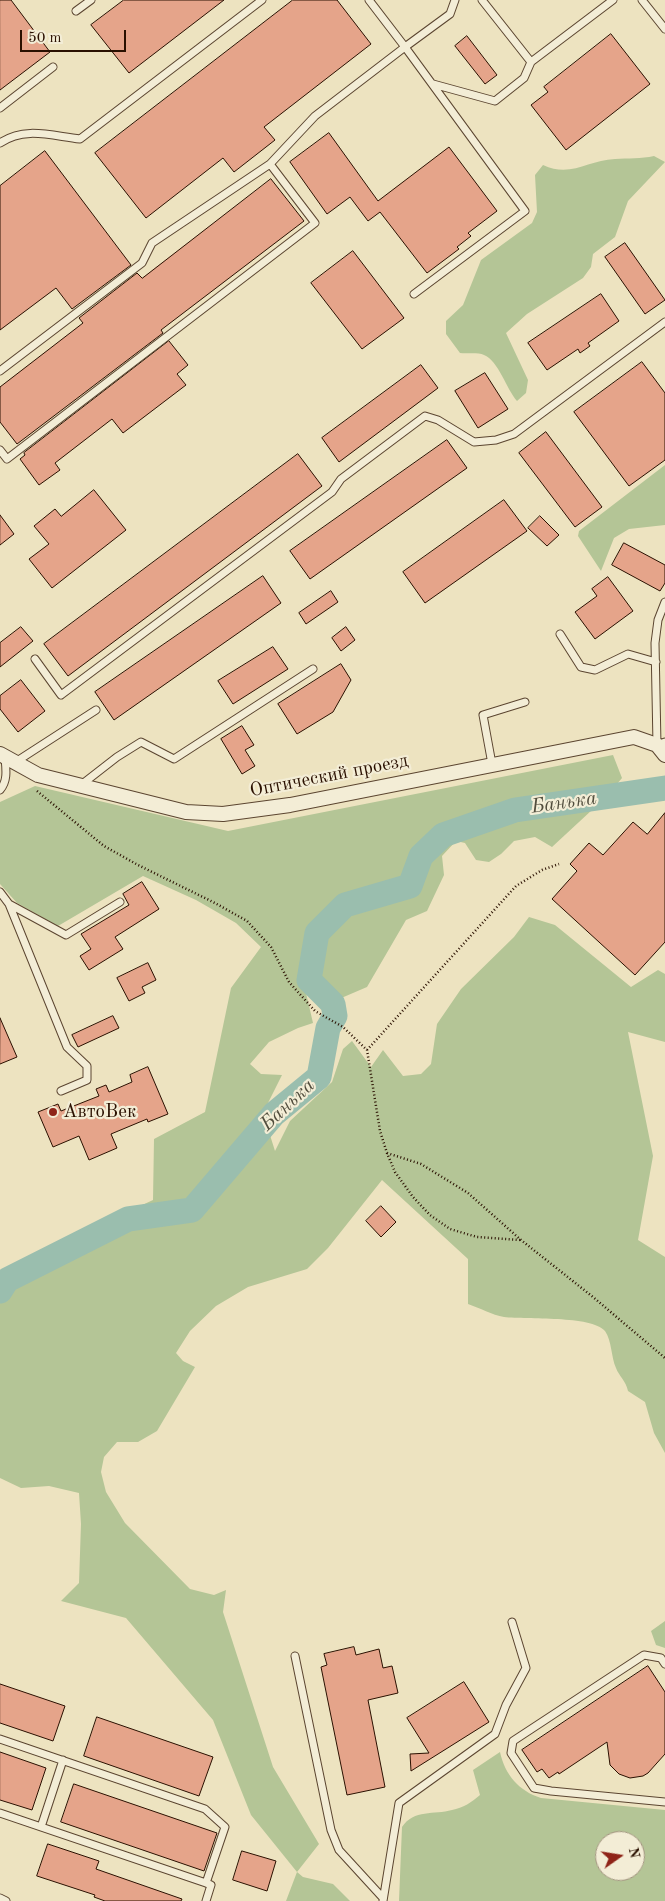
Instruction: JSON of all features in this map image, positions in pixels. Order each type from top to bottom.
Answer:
[{"type":"street","name":"Оптический проезд","points":[[6,758],[38,775],[186,812],[224,814],[290,805],[634,737],[662,747]]},
{"type":"lane","points":[[76,11],[91,0]]},
{"type":"lane","points":[[0,143],[11,136],[30,132],[80,139],[262,0]]},
{"type":"lane","points":[[369,0],[433,84],[525,211],[414,294]]},
{"type":"lane","points":[[0,371],[142,263],[152,243],[270,164],[315,116],[450,14],[455,0]]},
{"type":"lane","points":[[482,0],[531,62]]},
{"type":"lane","points":[[433,84],[495,101],[524,78],[531,62],[613,0]]},
{"type":"lane","points":[[642,0],[665,29]]},
{"type":"lane","points":[[0,108],[54,67]]},
{"type":"lane","points":[[0,450],[6,459],[315,223],[270,164]]},
{"type":"lane","points":[[35,659],[61,695],[332,492],[341,479],[424,416],[438,420],[474,442],[496,440],[514,434],[665,322]]},
{"type":"lane","points":[[662,747],[655,643],[658,620],[665,602]]},
{"type":"lane","points":[[560,634],[581,667],[595,670],[628,654],[656,662]]},
{"type":"lane","points":[[81,785],[117,756],[141,742],[174,759],[313,669]]},
{"type":"lane","points":[[492,764],[483,715],[525,702]]},
{"type":"lane","points":[[0,790],[4,786],[6,758],[96,710]]},
{"type":"lane","points":[[0,892],[9,904],[67,1047],[87,1066],[87,1080],[61,1091]]},
{"type":"lane","points":[[9,904],[66,935],[120,902]]},
{"type":"lane","points":[[383,1900],[399,1803],[494,1734],[506,1705],[526,1668],[512,1622]]},
{"type":"lane","points":[[665,1664],[661,1658],[644,1655],[513,1741],[511,1753],[534,1788],[550,1792],[665,1802]]},
{"type":"lane","points":[[295,1656],[331,1830],[339,1850],[383,1900]]},
{"type":"lane","points":[[0,1739],[205,1809],[225,1827],[206,1883]]},
{"type":"lane","points":[[41,1827],[63,1760]]},
{"type":"lane","points":[[0,1813],[211,1885],[206,1901]]},
{"type":"lane","points":[[0,1898],[6,1901]]},
{"type":"path","points":[[37,791],[104,846],[215,903],[247,922],[271,947],[290,982],[315,1012],[343,1027],[367,1050],[380,1131],[386,1153],[395,1172],[413,1197],[430,1215],[450,1229],[477,1237],[521,1240]]},
{"type":"path","points":[[367,1050],[516,886],[542,870],[559,864]]},
{"type":"path","points":[[386,1153],[421,1164],[468,1193],[521,1240],[593,1297],[665,1358]]},
{"type":"green space","points":[[654,156],[665,162],[628,201],[615,237],[593,254],[591,267],[583,278],[527,314],[506,333],[528,380],[526,393],[517,401],[498,369],[489,358],[479,354],[460,353],[446,334],[446,321],[463,305],[481,260],[532,223],[537,212],[535,175],[543,165],[562,170],[605,160]]},
{"type":"green space","points":[[665,465],[665,525],[629,529],[614,538],[601,571],[578,536],[579,531]]},
{"type":"green space","points":[[613,755],[622,778],[606,797],[552,847],[535,837],[514,841],[501,854],[489,862],[476,860],[465,843],[456,841],[442,856],[444,875],[427,911],[406,920],[367,987],[339,999],[303,980],[313,1023],[269,1042],[250,1064],[261,1074],[282,1075],[263,1113],[275,1151],[290,1121],[332,1082],[343,1049],[352,1041],[371,1067],[383,1050],[403,1076],[421,1074],[431,1064],[437,1024],[461,989],[514,937],[529,917],[555,925],[631,987],[658,970],[665,974],[665,1042],[628,1032],[653,1156],[638,1240],[665,1257],[665,1453],[654,1433],[645,1402],[628,1391],[626,1384],[617,1371],[609,1339],[605,1331],[587,1322],[573,1320],[504,1317],[468,1304],[468,1259],[382,1180],[328,1248],[307,1269],[248,1287],[216,1306],[190,1331],[176,1353],[183,1361],[195,1367],[157,1431],[138,1442],[117,1442],[104,1457],[101,1472],[106,1492],[125,1523],[190,1589],[214,1595],[226,1590],[223,1612],[273,1767],[319,1844],[297,1872],[251,1815],[213,1720],[126,1618],[61,1601],[79,1583],[81,1524],[79,1493],[49,1486],[21,1488],[0,1478],[0,1278],[37,1254],[153,1200],[154,1139],[205,1112],[231,988],[261,947],[236,923],[196,900],[143,876],[58,926],[17,903],[0,884],[0,802],[35,786],[228,831]]},
{"type":"green space","points":[[665,1621],[665,1648],[656,1645],[651,1631]]},
{"type":"green space","points":[[500,1752],[505,1768],[514,1781],[526,1791],[541,1798],[665,1810],[665,1901],[399,1901],[402,1827],[412,1817],[456,1809],[480,1795],[473,1770]]},
{"type":"green space","points":[[297,1872],[303,1877],[333,1884],[350,1901],[286,1901]]},
{"type":"building","points":[[0,0],[11,0],[50,52],[0,90]]},
{"type":"building","points":[[124,0],[224,0],[129,73],[91,25]]},
{"type":"building","points":[[293,0],[337,0],[371,44],[264,127],[275,140],[234,172],[223,158],[146,218],[95,153]]},
{"type":"building","points":[[611,34],[650,84],[566,150],[531,105],[548,92],[544,87]]},
{"type":"building","points":[[467,36],[497,75],[485,84],[455,46]]},
{"type":"building","points":[[329,133],[378,201],[449,147],[497,211],[468,233],[471,236],[457,247],[459,249],[427,273],[380,212],[368,221],[350,197],[327,214],[290,162]]},
{"type":"building","points":[[45,151],[131,265],[72,309],[56,288],[0,330],[0,186]]},
{"type":"building","points":[[271,179],[304,221],[161,330],[163,333],[17,444],[0,422],[0,387],[83,323],[79,318],[137,273],[142,278]]},
{"type":"building","points":[[625,243],[665,300],[645,314],[605,257]]},
{"type":"building","points":[[353,251],[404,318],[362,349],[311,283]]},
{"type":"building","points":[[601,294],[619,321],[588,343],[590,346],[580,353],[578,349],[547,370],[528,343]]},
{"type":"building","points":[[169,341],[188,365],[177,374],[186,385],[123,433],[112,419],[55,463],[60,470],[39,485],[20,459],[25,455],[24,453]]},
{"type":"building","points":[[642,362],[665,393],[665,460],[629,486],[574,412]]},
{"type":"building","points":[[421,365],[438,388],[339,462],[322,438]]},
{"type":"building","points":[[485,373],[508,409],[478,428],[455,391]]},
{"type":"building","points":[[546,432],[602,507],[575,527],[519,453]]},
{"type":"building","points":[[447,440],[467,468],[310,579],[290,551]]},
{"type":"building","points":[[298,454],[322,486],[68,676],[44,644]]},
{"type":"building","points":[[94,490],[126,530],[52,588],[29,559],[49,544],[34,526],[55,509],[61,516]]},
{"type":"building","points":[[504,500],[527,531],[425,603],[403,572]]},
{"type":"building","points":[[0,515],[14,534],[0,545]]},
{"type":"building","points":[[540,516],[559,535],[547,546],[528,528]]},
{"type":"building","points":[[624,543],[665,565],[665,583],[660,591],[612,565]]},
{"type":"building","points":[[263,576],[281,603],[114,720],[95,692]]},
{"type":"building","points":[[608,577],[633,611],[595,639],[575,612],[597,596],[592,589]]},
{"type":"building","points":[[331,591],[338,602],[306,624],[299,613]]},
{"type":"building","points":[[21,627],[33,641],[0,667],[0,643]]},
{"type":"building","points":[[346,627],[355,640],[341,651],[332,638]]},
{"type":"building","points":[[273,647],[288,669],[233,704],[218,681]]},
{"type":"building","points":[[341,664],[351,680],[333,712],[297,734],[278,704]]},
{"type":"building","points":[[21,680],[45,711],[18,732],[0,709],[0,696]]},
{"type":"building","points":[[242,726],[254,745],[245,750],[255,766],[242,774],[221,739]]},
{"type":"building","points":[[665,813],[665,942],[635,975],[552,899],[577,871],[570,864],[589,843],[603,855],[633,822],[647,834]]},
{"type":"building","points":[[142,882],[159,909],[115,937],[123,949],[89,970],[80,956],[91,949],[81,934],[129,905],[123,894]]},
{"type":"building","points":[[148,963],[156,980],[142,987],[145,993],[129,1001],[117,978]]},
{"type":"building","points":[[113,1016],[119,1028],[78,1047],[72,1035]]},
{"type":"building","points":[[0,1018],[17,1057],[0,1064]]},
{"type":"building","points":[[148,1067],[168,1114],[148,1122],[147,1119],[111,1134],[117,1148],[89,1160],[79,1136],[53,1147],[38,1112],[58,1104],[61,1111],[99,1096],[96,1089],[106,1085],[109,1092],[132,1082],[130,1075]]},
{"type":"building","points":[[381,1206],[396,1222],[381,1237],[366,1221]]},
{"type":"building","points":[[354,1647],[356,1655],[379,1649],[383,1668],[392,1666],[398,1693],[368,1700],[385,1787],[347,1795],[321,1667],[327,1665],[324,1654]]},
{"type":"building","points":[[648,1666],[665,1692],[665,1754],[648,1773],[643,1776],[630,1778],[619,1774],[610,1765],[607,1742],[559,1774],[558,1772],[549,1778],[542,1769],[537,1772],[522,1750]]},
{"type":"building","points":[[464,1682],[489,1722],[411,1771],[410,1754],[429,1753],[407,1718]]},
{"type":"building","points":[[0,1684],[65,1706],[53,1741],[0,1723]]},
{"type":"building","points":[[97,1717],[213,1757],[199,1796],[84,1756]]},
{"type":"building","points":[[0,1752],[46,1768],[32,1810],[0,1800]]},
{"type":"building","points":[[74,1784],[217,1833],[204,1871],[61,1822]]},
{"type":"building","points":[[48,1844],[99,1861],[96,1869],[182,1899],[181,1901],[105,1901],[94,1897],[95,1895],[37,1876]]},
{"type":"building","points":[[242,1851],[276,1861],[267,1891],[233,1880]]},
{"type":"waterway","name":"Банька","points":[[0,1291],[7,1280],[128,1219],[192,1210],[274,1114],[319,1077],[328,1028],[335,1016],[333,1004],[309,980],[317,933],[345,905],[410,886],[421,856],[443,835],[515,810],[665,788]]},
{"type":"place","name":"АвтоВек","points":[[53,1112]]}]
